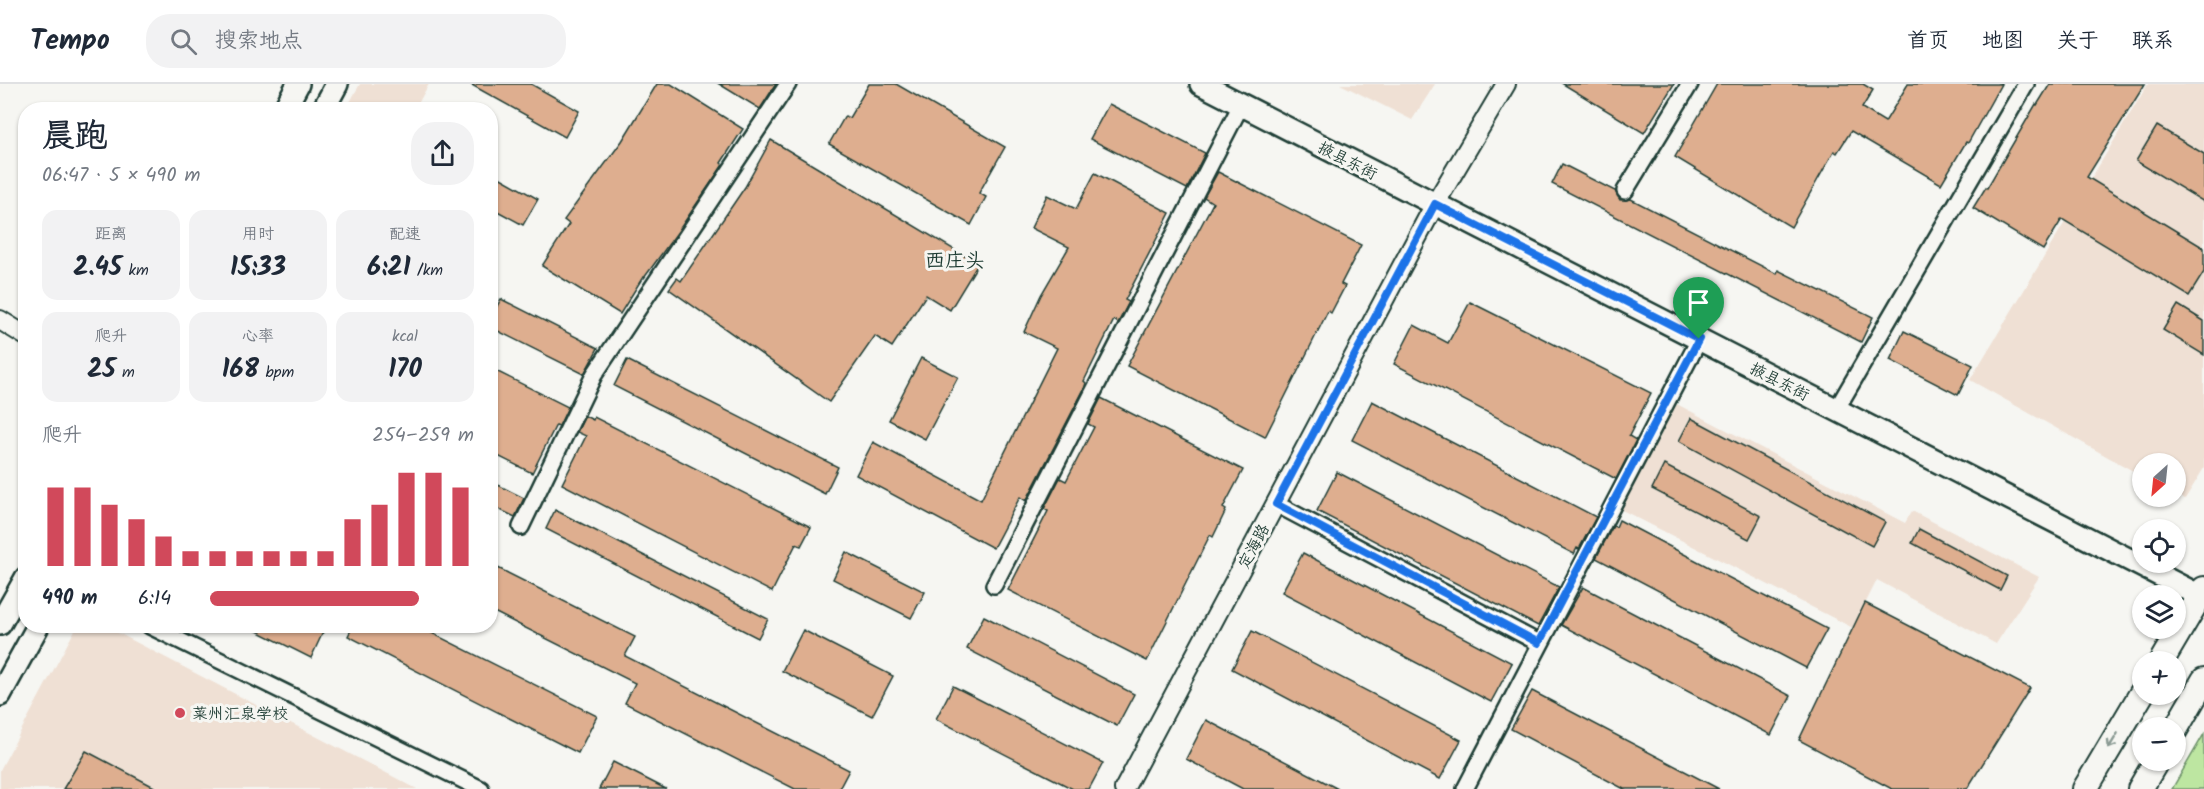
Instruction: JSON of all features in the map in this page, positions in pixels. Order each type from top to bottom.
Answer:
[{"type":"main road","points":[[288,102],[298,84]]},
{"type":"main road","points":[[327,102],[337,84]]},
{"type":"main road","name":"掖县东街","points":[[1201,84],[2202,595]]},
{"type":"main road","points":[[0,624],[18,592]]},
{"type":"main road","points":[[2168,651],[2202,595]]},
{"type":"main road","points":[[0,695],[34,633]]},
{"type":"main road","points":[[2183,717],[2204,680]]},
{"type":"main road","points":[[2085,789],[2135,705]]},
{"type":"main road","points":[[2140,789],[2151,771]]},
{"type":"street","points":[[521,527],[594,375],[788,84]]},
{"type":"street","name":"定海路","points":[[1124,789],[1435,204],[1506,84]]},
{"type":"street","points":[[1625,191],[1690,84]]},
{"type":"street","points":[[1836,410],[2026,84]]},
{"type":"street","points":[[994,585],[1241,105]]},
{"type":"street","points":[[0,320],[18,331]]},
{"type":"street","points":[[1464,789],[1699,339]]},
{"type":"street","points":[[1276,504],[1539,643]]},
{"type":"street","points":[[164,633],[481,789]]},
{"type":"shaded area","points":[[360,84],[429,84],[419,102],[350,102]]},
{"type":"shaded area","points":[[1340,84],[1435,84],[1412,120]]},
{"type":"shaded area","points":[[2148,84],[2204,84],[2204,468],[2186,497],[2186,453],[2132,453],[2132,470],[1970,380]]},
{"type":"shaded area","points":[[1671,401],[1905,523],[1912,511],[2039,577],[1996,644],[1877,580],[1853,628],[1616,507]]},
{"type":"shaded area","name":"莱州汇泉学校","points":[[73,633],[118,633],[417,789],[0,789],[0,770]]},
{"type":"green space","points":[[2204,734],[2204,789],[2172,789],[2182,771],[2186,771],[2186,765]]},
{"type":"building","points":[[470,84],[531,84],[579,111],[565,137]]},
{"type":"building","points":[[657,84],[671,84],[743,129],[721,163],[723,165],[679,230],[643,277],[620,314],[542,266],[569,224],[564,220],[622,141]]},
{"type":"building","points":[[719,84],[776,84],[760,109]]},
{"type":"building","points":[[869,84],[896,84],[1005,147],[979,193],[986,197],[971,225],[829,144],[845,116],[849,118]]},
{"type":"building","points":[[1563,84],[1674,84],[1644,133]]},
{"type":"building","points":[[1717,84],[1863,84],[1873,90],[1862,108],[1885,122],[1908,84],[2001,84],[1968,143],[1966,142],[1941,184],[1851,131],[1837,153],[1834,151],[1791,227],[1675,157]]},
{"type":"building","points":[[2050,84],[2145,84],[2087,177],[2204,248],[2204,272],[2189,296],[2062,219],[2043,250],[1973,208]]},
{"type":"building","points":[[1109,104],[1205,153],[1187,189],[1090,139]]},
{"type":"building","points":[[2157,126],[2204,154],[2204,202],[2136,161]]},
{"type":"building","points":[[771,140],[978,264],[950,310],[926,295],[892,347],[875,336],[829,402],[669,289],[677,278],[681,281],[745,187]]},
{"type":"building","points":[[1562,164],[1615,191],[1620,200],[1631,199],[1777,274],[1778,270],[1873,317],[1861,342],[1552,184]]},
{"type":"building","points":[[1218,172],[1361,245],[1341,284],[1345,286],[1331,313],[1328,311],[1265,437],[1127,366],[1213,203],[1204,197]]},
{"type":"building","points":[[1095,173],[1170,213],[1125,300],[1129,302],[1118,323],[1114,320],[1084,381],[1086,383],[1084,389],[1026,501],[1020,497],[993,548],[856,475],[873,442],[981,500],[1057,348],[1024,332],[1041,295],[1069,247],[1031,228],[1047,195],[1076,209]]},
{"type":"building","points":[[498,176],[538,199],[523,225],[498,211]]},
{"type":"building","points":[[501,299],[598,348],[584,374],[498,331],[498,304]]},
{"type":"building","points":[[1470,302],[1651,393],[1629,436],[1636,440],[1616,479],[1394,364],[1414,325],[1448,343]]},
{"type":"building","points":[[2178,305],[2204,321],[2204,355],[2163,330]]},
{"type":"building","points":[[1904,331],[1973,365],[1958,395],[1890,360]]},
{"type":"building","points":[[921,358],[958,377],[925,439],[889,420]]},
{"type":"building","points":[[627,360],[838,467],[825,494],[614,386]]},
{"type":"building","points":[[498,372],[568,407],[559,426],[556,425],[532,473],[498,456]]},
{"type":"building","points":[[1101,398],[1243,470],[1223,508],[1226,510],[1213,537],[1210,535],[1147,661],[1008,590],[1048,511],[1044,509],[1060,478],[1066,481],[1094,427],[1088,424]]},
{"type":"building","points":[[1372,401],[1596,517],[1579,549],[1577,548],[1574,554],[1352,440]]},
{"type":"building","points":[[585,416],[593,420],[594,417],[811,527],[801,546],[796,544],[772,592],[562,484],[586,436],[577,432]]},
{"type":"building","points":[[1691,418],[1885,522],[1872,546],[1679,441]]},
{"type":"building","points":[[1664,465],[1761,516],[1749,539],[1652,489]]},
{"type":"building","points":[[1337,472],[1559,587],[1538,626],[1317,511]]},
{"type":"building","points":[[498,485],[524,498],[515,517],[498,509]]},
{"type":"building","points":[[555,510],[768,619],[758,638],[546,529]]},
{"type":"building","points":[[1619,520],[1827,629],[1806,668],[1596,558],[1613,526],[1616,527]]},
{"type":"building","points":[[1919,529],[2007,576],[2000,590],[1912,543]]},
{"type":"building","points":[[846,552],[925,592],[911,618],[833,579]]},
{"type":"building","points":[[1303,553],[1512,663],[1491,702],[1282,592]]},
{"type":"building","points":[[498,568],[635,637],[625,656],[849,770],[839,789],[795,789],[625,703],[635,683],[498,614]]},
{"type":"building","points":[[1583,587],[1791,696],[1771,735],[1561,625]]},
{"type":"building","points":[[1865,603],[2030,688],[1967,789],[1892,789],[1799,740]]},
{"type":"building","points":[[984,616],[1134,694],[1117,726],[967,649]]},
{"type":"building","points":[[803,630],[893,676],[872,716],[782,671]]},
{"type":"building","points":[[1252,631],[1461,740],[1440,779],[1232,669]]},
{"type":"building","points":[[261,633],[323,633],[311,658]]},
{"type":"building","points":[[350,633],[432,633],[597,716],[578,753],[348,636]]},
{"type":"building","points":[[953,686],[1103,763],[1089,789],[1073,789],[936,719]]},
{"type":"building","points":[[1532,691],[1719,789],[1624,789],[1511,729]]},
{"type":"building","points":[[1206,720],[1338,789],[1243,789],[1186,759]]},
{"type":"building","points":[[86,751],[158,789],[63,789]]},
{"type":"building","points":[[613,762],[666,789],[599,789]]},
{"type":"place","name":"莱州汇泉学校","points":[[180,713]]},
{"type":"district","name":"西庄头","points":[[955,260]]},
{"type":"route","points":[[1435,204],[1699,339],[1539,643],[1276,504],[1435,204]]}]
